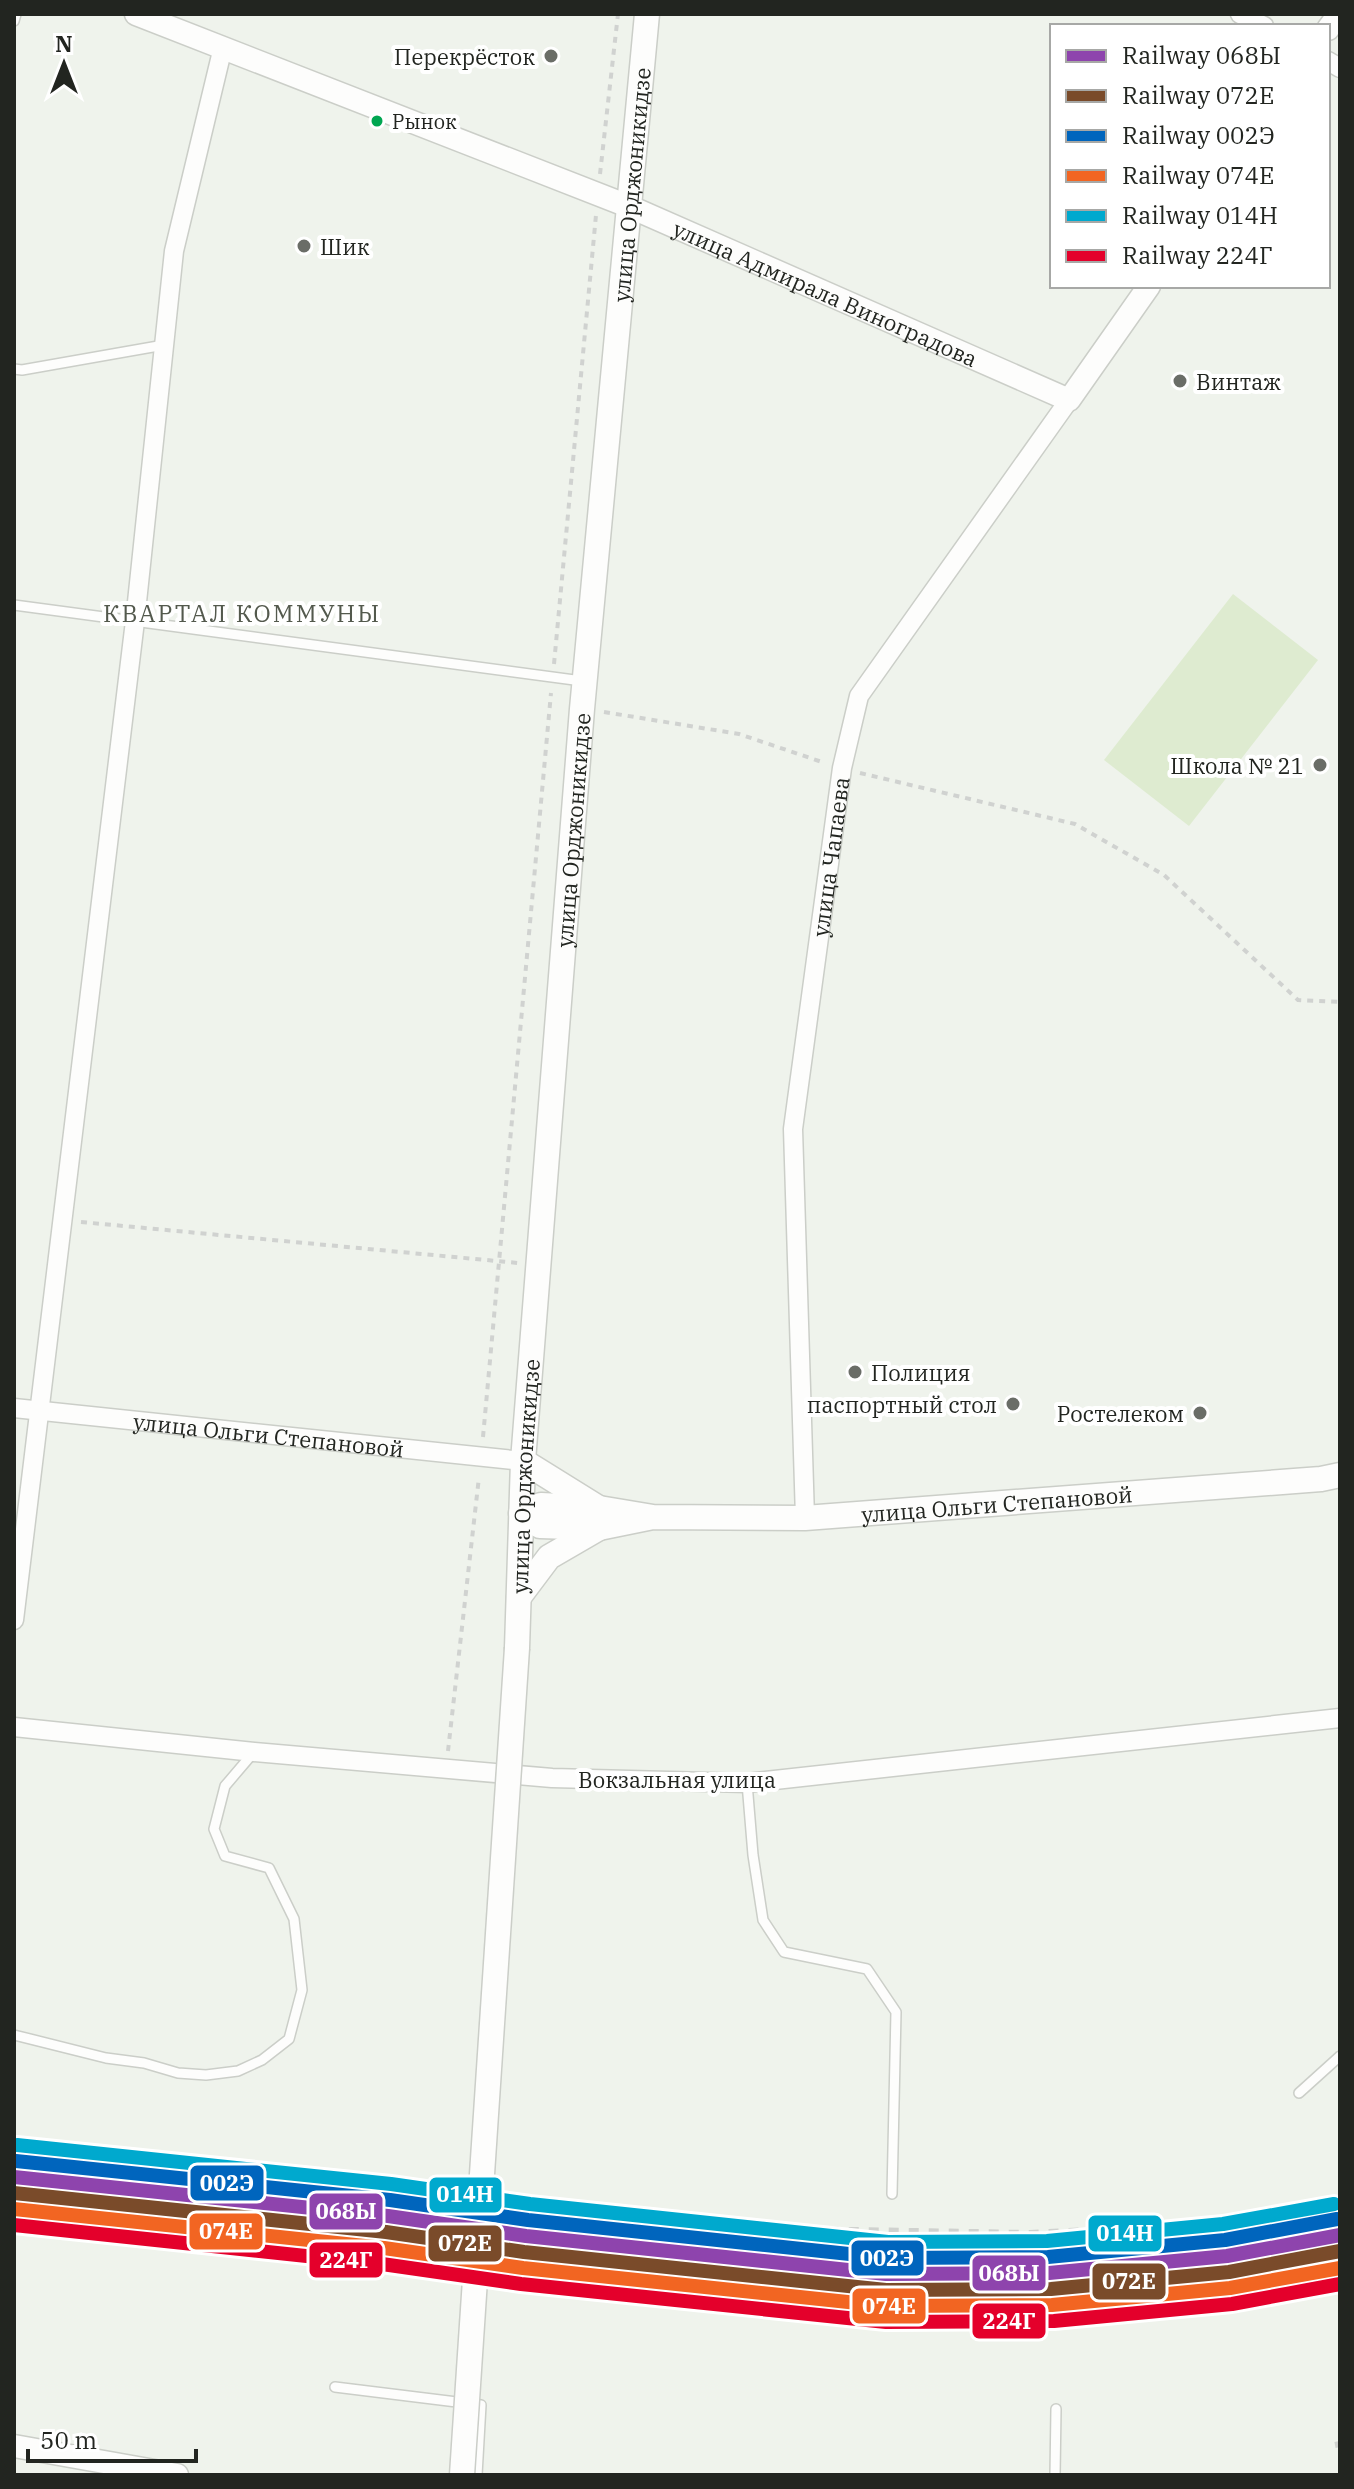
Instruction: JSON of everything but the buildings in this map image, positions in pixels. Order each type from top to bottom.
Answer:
[{"type":"main road","name":"улица Орджоникидзе","points":[[462,2475],[517,1648],[523,1461],[584,681],[647,14]]},
{"type":"main road","points":[[519,1597],[549,1557],[599,1518],[523,1461]]},
{"type":"main road","name":"улица Ольги Степановой","points":[[521,1513],[541,1505],[599,1518],[805,1518],[1321,1479],[1340,1475]]},
{"type":"street","name":"улица Адмирала Виноградова","points":[[136,14],[628,206],[1069,400]]},
{"type":"street","points":[[1240,14],[1260,24]]},
{"type":"street","points":[[14,1620],[135,621],[174,251],[223,47]]},
{"type":"street","name":"улица Чапаева","points":[[805,1518],[793,1129],[842,768],[859,696],[1148,288]]},
{"type":"street","name":"улица Ольги Степановой","points":[[14,1408],[523,1461]]},
{"type":"street","name":"Вокзальная улица","points":[[14,1727],[552,1778],[747,1783],[1340,1718]]},
{"type":"street","points":[[14,2446],[177,2475]]},
{"type":"lane","points":[[14,21],[16,14]]},
{"type":"lane","points":[[14,369],[164,345]]},
{"type":"lane","points":[[14,605],[584,681]]},
{"type":"lane","points":[[14,2035],[106,2058],[144,2063],[178,2073],[206,2075],[238,2071],[262,2060],[289,2039],[302,1990],[294,1919],[269,1868],[225,1856],[214,1829],[225,1786],[254,1752]]},
{"type":"lane","points":[[747,1783],[763,1920],[784,1952],[867,1969],[896,2012],[892,2194]]},
{"type":"lane","points":[[1299,2093],[1340,2056]]},
{"type":"lane","points":[[335,2387],[481,2405],[477,2475]]},
{"type":"lane","points":[[1055,2475],[1056,2409]]},
{"type":"path","points":[[446,1769],[482,1458],[598,194],[618,14]]},
{"type":"path","points":[[582,709],[739,734],[842,768],[1075,824],[1164,875],[1298,1000],[1340,1002]]},
{"type":"path","points":[[63,1220],[538,1264]]},
{"type":"green space","points":[[1233,594],[1318,660],[1189,826],[1104,760]]},
{"type":"railway","points":[[14,2139],[488,2200],[796,2229],[1030,2233],[1215,2223],[1340,2199]]},
{"type":"railway","points":[[1335,2445],[1340,2444]]},
{"type":"rail line","name":"014Н","points":[[17,2145],[391,2184],[530,2204],[888,2242],[1047,2241],[1223,2224],[1334,2204]]},
{"type":"rail line","name":"002Э","points":[[16,2161],[390,2200],[528,2220],[887,2258],[1048,2257],[1225,2240],[1337,2219]]},
{"type":"rail line","name":"068Ы","points":[[14,2177],[388,2216],[526,2236],[886,2274],[1049,2273],[1227,2256],[1340,2235]]},
{"type":"rail line","name":"072Е","points":[[14,2193],[886,2290],[1051,2289],[1229,2272],[1340,2251]]},
{"type":"rail line","name":"074Е","points":[[14,2209],[886,2306],[1052,2305],[1230,2288],[1340,2268]]},
{"type":"rail line","name":"224Г","points":[[14,2225],[382,2264],[521,2284],[886,2322],[1054,2321],[1232,2304],[1340,2284]]},
{"type":"place","name":"Перекрёсток","points":[[551,56]]},
{"type":"place","name":"Рынок","points":[[377,121]]},
{"type":"place","name":"Шик","points":[[304,246]]},
{"type":"place","name":"Винтаж","points":[[1180,381]]},
{"type":"place","name":"Школа № 21","points":[[1320,765]]},
{"type":"place","name":"Полиция","points":[[855,1372]]},
{"type":"place","name":"паспортный стол","points":[[1013,1404]]},
{"type":"place","name":"Ростелеком","points":[[1200,1413]]},
{"type":"district","name":"КВАРТАЛ КОММУНЫ","points":[[242,613]]}]
